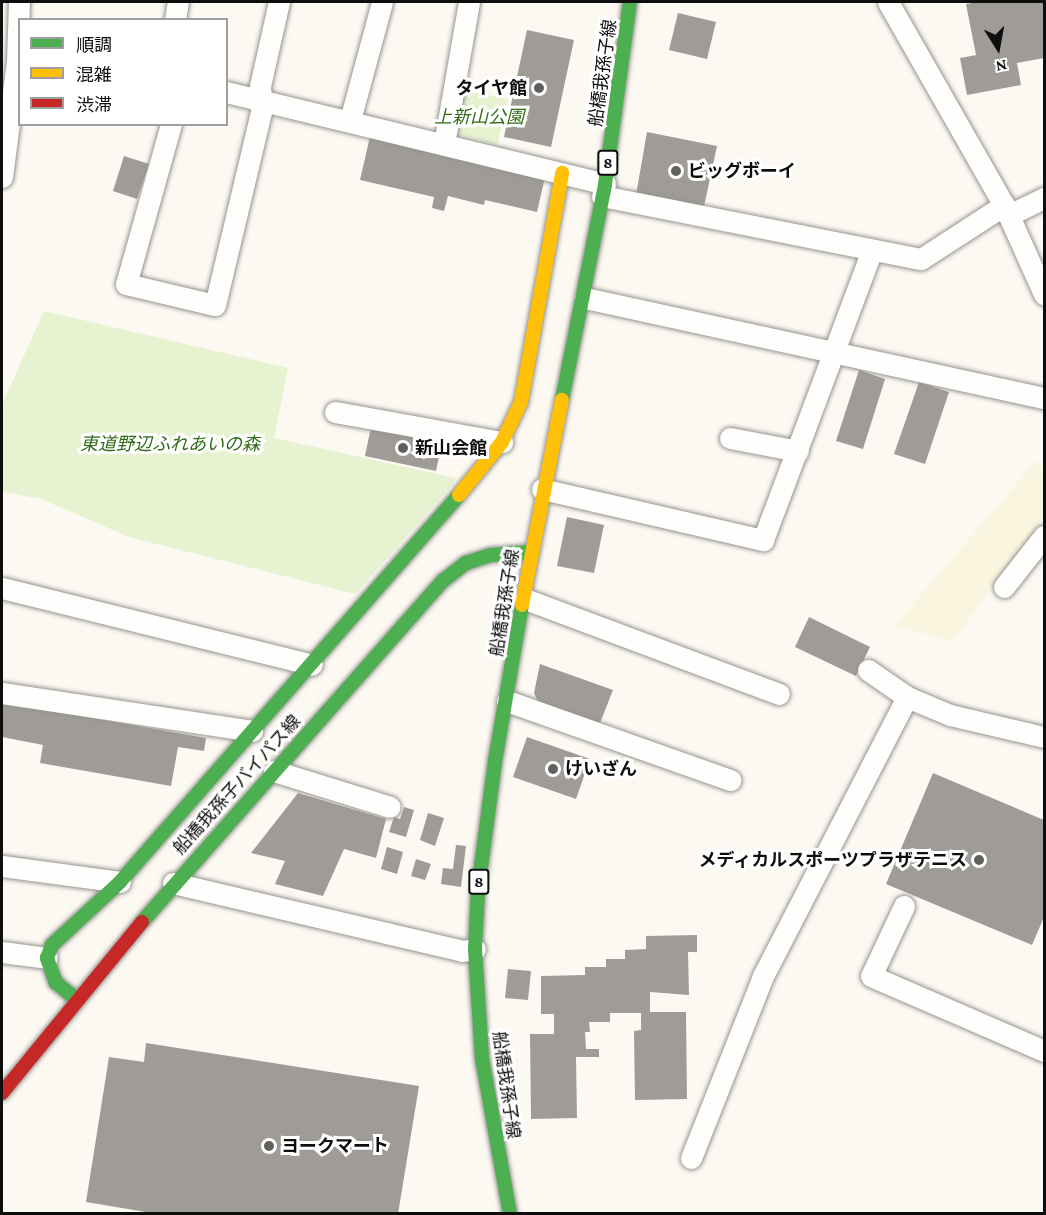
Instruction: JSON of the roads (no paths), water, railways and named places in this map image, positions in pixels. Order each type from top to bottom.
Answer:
[{"type":"street","points":[[18,18],[19,2]]},
{"type":"street","points":[[175,18],[178,2]]},
{"type":"street","points":[[170,126],[126,284],[215,305],[261,112],[260,100],[279,2]]},
{"type":"street","points":[[350,120],[382,2]]},
{"type":"street","points":[[444,144],[470,2]]},
{"type":"street","name":"船橋我孫子線","points":[[510,1214],[482,1058],[476,949],[486,823],[542,489],[585,298],[604,190],[630,2]]},
{"type":"street","points":[[888,2],[1007,210],[1044,294]]},
{"type":"street","points":[[2,177],[16,62],[18,22]]},
{"type":"street","points":[[228,92],[350,120],[562,173],[604,190],[871,252],[921,259],[1007,210],[1044,198]]},
{"type":"street","points":[[76,999],[56,983],[47,958],[51,945],[120,882],[467,490],[502,442],[521,402],[562,173]]},
{"type":"street","points":[[542,489],[763,540],[837,350],[871,252]]},
{"type":"street","points":[[585,298],[837,350],[1044,398]]},
{"type":"street","points":[[335,412],[502,442]]},
{"type":"street","points":[[730,438],[798,451]]},
{"type":"street","points":[[1004,587],[1044,536]]},
{"type":"street","name":"船橋我孫子バイパス線","points":[[3,1087],[173,883],[444,580],[474,560],[532,552]]},
{"type":"street","points":[[2,588],[312,665]]},
{"type":"street","points":[[525,599],[779,694]]},
{"type":"street","points":[[868,670],[907,697],[950,715],[1044,737]]},
{"type":"street","points":[[2,693],[252,731]]},
{"type":"street","points":[[691,1158],[763,976],[907,697]]},
{"type":"street","points":[[507,701],[730,780]]},
{"type":"street","points":[[274,771],[390,807]]},
{"type":"street","points":[[2,866],[120,882]]},
{"type":"street","points":[[173,883],[462,951],[476,949]]},
{"type":"street","points":[[904,906],[871,976],[1044,1051]]},
{"type":"street","points":[[2,952],[47,958]]},
{"type":"place","name":"タイヤ館","points":[[539,88]]},
{"type":"place","name":"ビッグボーイ","points":[[676,171]]},
{"type":"place","name":"新山会館","points":[[403,448]]},
{"type":"place","name":"けいざん","points":[[553,769]]},
{"type":"place","name":"メディカルスポーツプラザテニス","points":[[979,860]]},
{"type":"place","name":"ヨークマート","points":[[269,1146]]},
{"type":"park label","name":"上新山公園","points":[[479,117]]},
{"type":"park label","name":"東道野辺ふれあいの森","points":[[170,444]]}]
